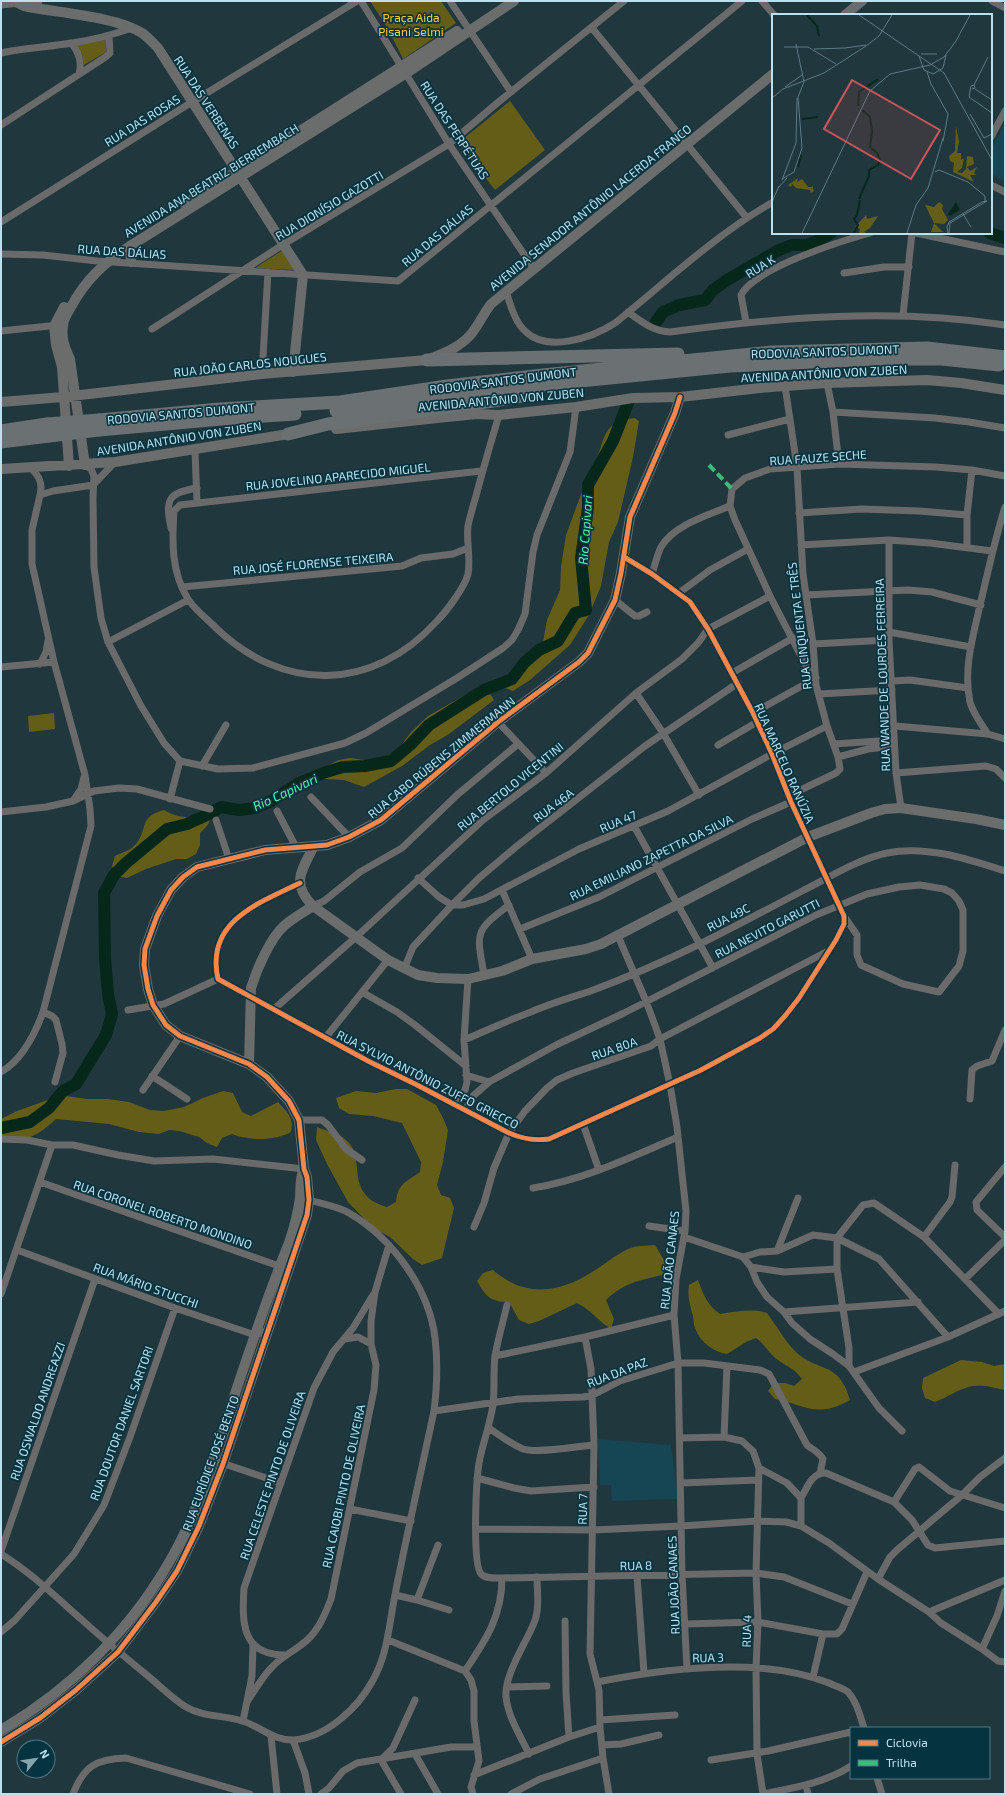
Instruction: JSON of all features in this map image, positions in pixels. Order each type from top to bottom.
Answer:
[{"type":"highway","name":"RODOVIA SANTOS DUMONT","points":[[1,430],[48,430],[99,425],[220,409],[340,402],[447,386],[772,352],[927,348],[1005,358]]},
{"type":"highway","points":[[427,360],[663,354],[728,356]]},
{"type":"highway","name":"RODOVIA SANTOS DUMONT","points":[[99,425],[221,419],[344,410],[491,390],[730,366],[880,359],[942,359],[1005,366]]},
{"type":"highway","points":[[288,434],[328,424],[575,388],[622,376]]},
{"type":"highway","name":"RODOVIA SANTOS DUMONT","points":[[1,442],[48,430]]},
{"type":"street","points":[[1,5],[15,2],[39,1]]},
{"type":"street","name":"RUA DAS ROSAS","points":[[1,222],[192,102],[357,1]]},
{"type":"street","name":"RUA DAS PERPÉTUAS","points":[[361,1],[449,144],[534,269]]},
{"type":"street","points":[[450,1],[511,92]]},
{"type":"street","name":"AVENIDA ANA BEATRIZ BIERREMBACH","points":[[468,29],[504,1]]},
{"type":"street","name":"AVENIDA ANA BEATRIZ BIERREMBACH","points":[[58,325],[73,291],[102,261],[514,1]]},
{"type":"street","name":"RUA DIONÍSIO GAZOTTI","points":[[152,329],[243,272],[284,244],[449,144],[624,1]]},
{"type":"street","name":"RUA DAS DÁLIAS","points":[[1,254],[43,255],[243,272],[268,272],[398,281],[742,1]]},
{"type":"street","points":[[762,1],[773,14]]},
{"type":"street","points":[[846,14],[862,1]]},
{"type":"street","points":[[992,1],[1005,8]]},
{"type":"street","name":"RUA DAS VERBENAS","points":[[15,2],[30,7],[104,20],[132,28],[143,33],[158,48],[303,275]]},
{"type":"street","points":[[1,53],[21,48],[70,43],[109,36],[132,28]]},
{"type":"street","points":[[592,28],[747,218]]},
{"type":"street","points":[[1,125],[110,53],[109,36]]},
{"type":"street","points":[[70,43],[75,48],[79,58],[81,66],[79,74]]},
{"type":"street","name":"AVENIDA SENADOR ANTÔNIO LACERDA FRANCO","points":[[427,360],[449,351],[462,343],[472,333],[491,304],[772,75]]},
{"type":"street","points":[[992,135],[1005,111]]},
{"type":"street","name":"AVENIDA ANA BEATRIZ BIERREMBACH","points":[[102,261],[130,246],[239,174]]},
{"type":"street","points":[[992,186],[1005,192]]},
{"type":"street","points":[[506,292],[516,319],[525,331],[536,339],[560,342],[585,338],[602,331],[628,312],[687,263],[747,218],[772,203]]},
{"type":"street","name":"RUA K","points":[[746,322],[742,295],[750,284],[781,265],[853,237],[866,234]]},
{"type":"street","points":[[903,315],[912,234]]},
{"type":"street","points":[[921,234],[1005,252]]},
{"type":"street","points":[[130,246],[131,262]]},
{"type":"street","points":[[844,273],[884,267],[909,267]]},
{"type":"street","points":[[262,374],[268,272]]},
{"type":"street","points":[[294,372],[303,275]]},
{"type":"street","points":[[628,312],[651,328],[660,332],[746,322],[859,315],[903,315],[971,319],[1005,325]]},
{"type":"street","points":[[1,331],[58,325]]},
{"type":"street","points":[[58,325],[70,359],[85,465],[94,473],[94,567],[101,618],[108,642],[140,706],[164,743],[180,761],[218,769],[253,768],[344,743],[385,722],[503,648],[512,640],[525,614],[533,552],[537,536],[570,452],[576,407]]},
{"type":"street","points":[[58,325],[56,345],[62,367],[69,466]]},
{"type":"street","name":"RUA JOÃO CARLOS NOUGUES","points":[[1,402],[63,397],[262,374],[427,360]]},
{"type":"street","name":"AVENIDA ANTÔNIO VON ZUBEN","points":[[1,469],[115,462],[288,434],[477,414],[499,415],[576,407],[633,398],[680,397],[785,386],[827,383],[927,380],[961,383],[1005,390]]},
{"type":"street","points":[[827,383],[833,412],[839,464]]},
{"type":"street","name":"RUA CINQUENTA E TRÊS","points":[[785,386],[797,467],[801,544],[813,644],[815,681],[827,726],[838,757]]},
{"type":"street","name":"RUA CABO RÚBENS ZIMMERMANN","points":[[249,1064],[180,1036],[166,1025],[153,1005],[145,974],[145,949],[150,932],[171,890],[190,872],[203,865],[265,850],[327,845],[349,837],[381,820],[498,722],[579,662],[588,653],[615,600],[624,557],[630,517],[675,413],[680,397]]},
{"type":"street","points":[[833,412],[935,418],[1005,428]]},
{"type":"street","points":[[197,488],[186,490],[171,496],[168,501],[167,511],[172,536],[174,558],[182,587],[188,600],[222,634],[258,660],[276,668],[302,674],[329,676],[349,674],[370,668],[394,657],[417,641],[437,621],[458,594],[468,574],[468,526],[482,471],[499,415]]},
{"type":"street","points":[[728,435],[790,419]]},
{"type":"street","points":[[194,450],[197,503]]},
{"type":"street","points":[[40,495],[53,491],[93,485],[115,462]]},
{"type":"street","name":"RUA FAUZE SECHE","points":[[730,506],[732,489],[746,478],[770,469],[839,464],[893,465],[972,470],[1005,476]]},
{"type":"street","points":[[1,1072],[14,1061],[27,1045],[36,1031],[43,1012],[70,904],[86,851],[91,826],[89,795],[85,775],[54,662],[32,564],[32,530],[42,488],[41,482],[31,468]]},
{"type":"street","points":[[967,547],[967,516],[972,470]]},
{"type":"street","name":"RUA JOVELINO APARECIDO MIGUEL","points":[[172,536],[174,511],[180,505],[482,471]]},
{"type":"street","points":[[652,574],[662,546],[670,536],[685,526],[730,506],[770,596],[815,681],[753,713]]},
{"type":"street","points":[[988,734],[972,708],[968,688],[971,647],[992,551],[1005,507]]},
{"type":"street","points":[[799,513],[861,509],[919,511],[967,516]]},
{"type":"street","points":[[801,544],[889,540],[967,547],[992,551]]},
{"type":"street","name":"RUA WANDE DE LOURDES FERREIRA","points":[[889,540],[889,640],[895,726],[894,743],[896,773],[901,808]]},
{"type":"street","name":"RUA JOSÉ FLORENSE TEIXEIRA","points":[[182,587],[402,566],[421,558],[453,554],[468,548]]},
{"type":"street","points":[[679,593],[710,570],[748,549]]},
{"type":"street","name":"RUA MARCELO RANÚZIA","points":[[624,557],[652,574],[690,602],[708,629],[753,713],[772,754],[790,799],[827,878]]},
{"type":"street","points":[[806,595],[888,591],[898,589],[932,592],[980,605]]},
{"type":"street","name":"RUA BERTOLO VICENTINI","points":[[274,1009],[356,937],[418,878],[483,820],[546,773],[636,693],[682,659],[698,643],[708,629],[770,596]]},
{"type":"street","points":[[108,642],[188,600]]},
{"type":"street","points":[[615,600],[635,616],[639,616],[647,612]]},
{"type":"street","points":[[889,632],[971,647]]},
{"type":"street","points":[[40,664],[46,652],[48,636]]},
{"type":"street","points":[[732,673],[793,638]]},
{"type":"street","points":[[813,644],[889,640]]},
{"type":"street","points":[[802,658],[814,654]]},
{"type":"street","points":[[1,668],[54,662]]},
{"type":"street","points":[[892,681],[910,680],[968,688]]},
{"type":"street","name":"RUA 46A","points":[[404,969],[413,947],[452,905],[517,846],[663,733],[738,683]]},
{"type":"street","points":[[818,694],[892,690]]},
{"type":"street","points":[[636,693],[663,733],[699,795]]},
{"type":"street","points":[[498,722],[546,773]]},
{"type":"street","points":[[718,745],[757,722]]},
{"type":"street","points":[[202,766],[226,725]]},
{"type":"street","name":"RUA 47","points":[[452,905],[473,903],[502,890],[579,849],[668,811],[772,754],[827,726]]},
{"type":"street","points":[[895,726],[988,734],[1005,739]]},
{"type":"street","points":[[834,744],[894,743]]},
{"type":"street","points":[[838,757],[894,743]]},
{"type":"street","points":[[249,1064],[251,988],[255,976],[278,932],[291,920],[324,901],[360,872],[402,848],[457,795],[518,744]]},
{"type":"street","name":"RUA EMILIANO ZAPETTA DA SILVA","points":[[520,928],[599,897],[790,799],[831,776],[840,769],[838,757]]},
{"type":"street","points":[[170,799],[180,761]]},
{"type":"street","points":[[896,773],[986,766],[996,769],[1005,778]]},
{"type":"street","points":[[73,801],[81,789],[85,775]]},
{"type":"street","points":[[1,812],[46,807],[73,801],[89,795],[94,791],[102,789],[126,788],[137,789],[210,809]]},
{"type":"street","points":[[311,796],[349,837]]},
{"type":"street","points":[[314,846],[304,864],[300,883],[302,893],[313,906],[388,960],[404,969],[418,975],[437,978],[468,979],[532,959],[586,949],[618,936],[808,837],[871,813],[885,809],[901,808],[976,819],[1005,825]]},
{"type":"street","points":[[277,812],[296,847]]},
{"type":"street","points":[[216,820],[229,859]]},
{"type":"street","points":[[634,826],[713,968]]},
{"type":"street","name":"RUA 49C","points":[[464,1040],[530,1012],[634,974],[700,944],[827,878],[866,860],[886,853],[900,851],[943,854],[1005,871]]},
{"type":"street","points":[[418,878],[439,897],[452,905]]},
{"type":"street","points":[[827,878],[840,904],[844,916]]},
{"type":"street","points":[[128,1010],[164,1004],[218,979],[215,966],[216,954],[220,942],[235,919],[259,902],[300,883]]},
{"type":"street","name":"RUA NEVITO GARUTTI","points":[[465,1110],[478,1091],[489,1082],[556,1045],[713,968],[810,918],[840,904],[867,894],[899,887],[920,885],[944,889],[952,893],[959,901],[963,910],[963,951],[959,966],[938,992],[903,984],[865,967],[859,961],[857,935],[844,916]]},
{"type":"street","points":[[502,890],[520,928],[532,959]]},
{"type":"street","points":[[484,975],[478,940],[480,932],[498,913],[509,905]]},
{"type":"street","name":"RUA SYLVIO ANTÔNIO ZUFFO GRIECCO","points":[[218,979],[368,1061],[509,1133],[523,1139],[540,1140],[549,1139],[670,1085],[760,1038],[773,1028],[799,998],[844,924],[844,916]]},
{"type":"street","name":"RUA JOÃO CANAES","points":[[618,936],[646,1001],[660,1039],[670,1085],[678,1137],[686,1211],[685,1234],[676,1279],[674,1315],[678,1364],[682,1575],[687,1669]]},
{"type":"street","name":"RUA 80A","points":[[474,1227],[484,1203],[494,1168],[509,1133],[525,1111],[547,1088],[557,1080],[651,1046],[660,1039],[828,951]]},
{"type":"street","points":[[326,1037],[388,960]]},
{"type":"street","points":[[456,1105],[465,1090],[466,1066],[464,1040],[468,979]]},
{"type":"street","points":[[362,992],[415,1025],[466,1066]]},
{"type":"street","points":[[43,1012],[56,1020],[62,1044],[63,1053],[55,1082]]},
{"type":"street","points":[[970,1099],[972,1070],[977,1066],[992,1061],[1005,1030]]},
{"type":"street","points":[[142,1090],[180,1036]]},
{"type":"street","name":"RUA EURÍDICE JOSÉ BENTO","points":[[1,1742],[46,1714],[76,1690],[118,1652],[156,1602],[177,1571],[199,1526],[223,1464],[302,1233],[309,1200],[299,1120],[283,1093],[267,1077],[249,1064]]},
{"type":"street","points":[[466,1075],[489,1082]]},
{"type":"street","points":[[152,1076],[187,1099]]},
{"type":"street","points":[[299,1120],[322,1120],[328,1125],[346,1149],[362,1160]]},
{"type":"street","points":[[582,1124],[599,1170]]},
{"type":"street","points":[[533,1188],[570,1180],[599,1170],[678,1137]]},
{"type":"street","points":[[1,1139],[27,1140],[52,1145],[73,1145],[118,1156],[154,1161],[213,1159],[304,1169]]},
{"type":"street","points":[[1,1294],[52,1145]]},
{"type":"street","points":[[924,1237],[950,1202],[952,1197],[955,1165]]},
{"type":"street","points":[[965,1278],[1005,1239],[977,1210],[976,1202],[1005,1166]]},
{"type":"street","name":"RUA EURÍDICE JOSÉ BENTO","points":[[1,1730],[66,1685],[91,1662],[147,1597],[168,1564],[191,1518],[213,1460],[279,1266],[291,1236],[298,1214],[300,1176],[304,1169]]},
{"type":"street","name":"RUA CORONEL ROBERTO MONDINO","points":[[40,1182],[279,1266]]},
{"type":"street","points":[[777,1251],[798,1198]]},
{"type":"street","points":[[1,1553],[46,1587],[118,1652],[186,1707],[198,1713],[243,1721],[271,1736],[293,1740],[311,1736],[326,1728],[349,1712],[363,1698],[379,1667],[388,1640],[395,1595],[434,1411],[437,1392],[435,1337],[427,1306],[410,1274],[389,1245],[371,1228],[348,1212],[309,1200]]},
{"type":"street","points":[[874,1203],[924,1237],[1002,1313],[948,1337],[852,1369],[837,1269],[837,1238],[863,1205],[874,1203]]},
{"type":"street","points":[[649,1226],[685,1234],[743,1257],[752,1267],[761,1290],[810,1340],[834,1354],[852,1369],[879,1408],[902,1431]]},
{"type":"street","points":[[743,1257],[760,1252],[777,1251],[813,1235],[837,1238],[879,1259],[948,1337]]},
{"type":"street","name":"RUA CAIOBI PINTO DE OLIVEIRA","points":[[247,1702],[264,1676],[285,1654],[302,1645],[314,1633],[324,1619],[331,1599],[374,1390],[376,1365],[371,1344],[371,1321],[375,1292],[389,1245]]},
{"type":"street","name":"RUA MÁRIO STUCCHI","points":[[17,1250],[175,1308],[255,1335]]},
{"type":"street","points":[[752,1267],[784,1272],[837,1269]]},
{"type":"street","name":"RUA OSWALDO ANDREAZZI","points":[[1,1553],[95,1279]]},
{"type":"street","name":"RUA CELESTE PINTO DE OLIVEIRA","points":[[253,1644],[244,1628],[244,1588],[314,1388],[333,1352],[354,1328],[375,1292]]},
{"type":"street","points":[[784,1312],[918,1302]]},
{"type":"street","points":[[506,1305],[495,1356],[493,1403],[489,1428],[480,1458],[477,1478],[476,1529],[593,1530],[757,1521],[786,1522],[801,1526],[829,1543],[867,1572],[929,1612],[941,1623],[998,1661],[1005,1662]]},
{"type":"street","name":"RUA DOUTOR DANIEL SARTORI","points":[[1,1632],[15,1620],[46,1587],[74,1554],[104,1505],[130,1437],[175,1308]]},
{"type":"street","points":[[495,1356],[585,1337],[674,1315]]},
{"type":"street","points":[[255,1335],[268,1330]]},
{"type":"street","points":[[345,1339],[358,1337],[371,1344]]},
{"type":"street","name":"RUA 7","points":[[585,1337],[591,1369],[594,1445],[590,1654],[599,1690],[603,1758],[609,1793]]},
{"type":"street","name":"RUA DA PAZ","points":[[434,1411],[518,1399],[583,1397],[593,1395],[620,1381],[678,1364],[704,1363],[760,1370],[769,1374],[807,1445],[819,1453],[823,1459],[820,1473]]},
{"type":"street","points":[[724,1437],[727,1366]]},
{"type":"street","points":[[489,1428],[512,1444],[525,1450],[536,1451],[594,1445]]},
{"type":"street","points":[[680,1438],[724,1437],[742,1441],[753,1450],[759,1468],[787,1483],[801,1498]]},
{"type":"street","points":[[878,1579],[890,1557],[918,1530],[962,1495],[980,1477],[1004,1459]]},
{"type":"street","points":[[213,1460],[281,1483]]},
{"type":"street","points":[[894,1502],[915,1469],[919,1467],[950,1491],[1005,1508]]},
{"type":"street","name":"RUA 4","points":[[759,1468],[756,1573],[758,1622],[756,1668],[757,1754],[763,1794]]},
{"type":"street","points":[[801,1526],[801,1498],[815,1475],[820,1473],[839,1478],[894,1502],[912,1520],[928,1545],[935,1548],[1005,1541]]},
{"type":"street","points":[[477,1478],[531,1491],[594,1487]]},
{"type":"street","points":[[681,1483],[758,1480]]},
{"type":"street","points":[[350,1509],[411,1521]]},
{"type":"street","name":"RUA 8","points":[[476,1529],[478,1565],[481,1573],[488,1578],[756,1573],[784,1577],[852,1604]]},
{"type":"street","points":[[417,1600],[438,1545]]},
{"type":"street","points":[[685,1624],[758,1622],[823,1634],[837,1634],[842,1629],[867,1572]]},
{"type":"street","points":[[529,1754],[507,1704],[506,1695],[507,1687],[516,1662],[535,1622],[537,1608],[537,1576]]},
{"type":"street","points":[[637,1576],[644,1673]]},
{"type":"street","points":[[465,1671],[487,1638],[498,1611],[502,1592],[502,1578]]},
{"type":"street","points":[[929,1612],[1005,1580]]},
{"type":"street","points":[[982,1649],[997,1616],[1005,1591]]},
{"type":"street","points":[[395,1595],[449,1610]]},
{"type":"street","points":[[565,1621],[566,1693],[569,1737]]},
{"type":"street","points":[[813,1677],[823,1634]]},
{"type":"street","points":[[388,1640],[465,1671],[471,1680],[474,1691],[474,1721],[479,1761],[471,1787],[473,1794]]},
{"type":"street","points":[[253,1644],[274,1655],[285,1654]]},
{"type":"street","name":"RUA CAIOBI PINTO DE OLIVEIRA","points":[[243,1721],[253,1665],[253,1644]]},
{"type":"street","name":"RUA 3","points":[[597,1682],[644,1673],[687,1669],[756,1668],[813,1677],[848,1692],[858,1707],[864,1727]]},
{"type":"street","points":[[507,1687],[547,1686]]},
{"type":"street","points":[[381,1760],[393,1748],[415,1700]]},
{"type":"street","points":[[474,1776],[600,1723],[675,1714]]},
{"type":"street","points":[[711,1760],[757,1754],[850,1732]]},
{"type":"street","points":[[602,1745],[628,1743],[659,1735]]},
{"type":"street","points":[[271,1736],[277,1794]]},
{"type":"street","points":[[293,1740],[309,1794]]},
{"type":"street","points":[[322,1794],[343,1771],[357,1763],[451,1747],[477,1747]]},
{"type":"street","points":[[415,1754],[438,1794]]},
{"type":"street","points":[[73,1794],[79,1779],[88,1769],[99,1762],[113,1758],[126,1758],[250,1794]]},
{"type":"street","points":[[511,1794],[540,1779],[603,1758]]},
{"type":"street","points":[[381,1760],[401,1794]]},
{"type":"street","points":[[763,1794],[806,1785],[834,1776],[850,1767]]},
{"type":"street","points":[[877,1779],[882,1794]]},
{"type":"street","points":[[806,1785],[808,1794]]},
{"type":"street","points":[[601,1794],[609,1793]]},
{"type":"shaded area","points":[[1005,123],[1005,181],[992,174],[992,148]]},
{"type":"shaded area","points":[[598,1439],[671,1445],[678,1499],[612,1501],[611,1485],[600,1485]]},
{"type":"green space","name":"Praça Aida Pisani Selmi","points":[[370,1],[441,1],[456,23],[403,59],[387,27]]},
{"type":"green space","points":[[106,39],[106,52],[84,65],[82,54],[75,45]]},
{"type":"green space","points":[[510,101],[545,150],[495,190],[458,143]]},
{"type":"green space","points":[[283,250],[294,270],[255,268]]},
{"type":"green space","points":[[635,418],[639,421],[633,457],[618,522],[609,542],[601,586],[589,615],[570,645],[530,680],[513,691],[503,687],[505,677],[530,658],[543,642],[547,620],[560,590],[561,567],[566,535],[590,470],[596,461],[605,436],[614,424],[623,420]]},
{"type":"green space","points":[[481,692],[491,695],[494,700],[449,734],[430,745],[402,766],[364,787],[344,780],[324,779],[320,769],[339,760],[350,758],[371,761],[381,760],[398,749],[412,731],[428,716],[469,693]]},
{"type":"green space","points":[[54,713],[55,729],[29,732],[28,716]]},
{"type":"green space","points":[[164,810],[181,817],[199,815],[211,811],[211,818],[208,824],[200,833],[200,845],[196,854],[187,859],[176,859],[146,869],[127,878],[117,876],[112,866],[115,856],[133,847],[142,834],[145,824],[150,816]]},
{"type":"green space","points":[[396,1089],[407,1089],[436,1105],[448,1130],[443,1162],[437,1185],[441,1195],[450,1198],[454,1208],[442,1258],[422,1265],[413,1259],[390,1237],[373,1228],[348,1202],[327,1164],[316,1140],[317,1127],[336,1134],[346,1140],[352,1148],[355,1156],[360,1185],[365,1194],[373,1201],[387,1207],[396,1202],[401,1187],[420,1172],[421,1162],[402,1123],[373,1116],[349,1114],[339,1108],[336,1098],[356,1091],[376,1093]]},
{"type":"green space","points":[[223,1091],[233,1093],[242,1112],[251,1116],[278,1102],[291,1119],[291,1132],[278,1137],[262,1139],[247,1138],[232,1134],[222,1138],[217,1147],[207,1143],[199,1137],[179,1131],[169,1130],[159,1134],[139,1132],[109,1124],[56,1119],[42,1131],[31,1137],[1,1140],[1,1119],[17,1111],[56,1097],[66,1096],[87,1099],[108,1099],[129,1102],[150,1110],[164,1111],[184,1107]]},
{"type":"green space","points":[[655,1245],[668,1267],[662,1275],[626,1286],[606,1300],[614,1319],[611,1329],[586,1308],[577,1303],[539,1321],[529,1324],[519,1320],[509,1302],[493,1300],[486,1295],[477,1281],[483,1273],[493,1270],[505,1279],[517,1285],[541,1289],[554,1288],[567,1285],[579,1279],[628,1249],[638,1246]]},
{"type":"green space","points":[[698,1280],[709,1303],[720,1314],[738,1311],[767,1313],[795,1351],[803,1358],[834,1373],[840,1379],[850,1400],[838,1406],[820,1410],[775,1399],[768,1391],[774,1383],[785,1383],[794,1386],[802,1379],[793,1370],[775,1358],[756,1338],[746,1342],[727,1354],[712,1349],[708,1346],[700,1338],[694,1326],[690,1304],[688,1289],[689,1285]]},
{"type":"green space","points":[[961,1360],[982,1362],[994,1366],[1005,1364],[1005,1390],[989,1386],[977,1386],[968,1387],[935,1402],[925,1398],[922,1388],[923,1378]]},
{"type":"waterway","points":[[656,322],[663,312],[679,305],[705,300],[713,290],[727,280],[779,250],[792,245],[807,245],[820,240],[829,234]]},
{"type":"waterway","points":[[992,234],[1005,238]]},
{"type":"waterway","name":"Rio Capivari","points":[[1,1128],[30,1122],[49,1108],[63,1091],[76,1084],[106,1035],[112,1014],[108,994],[105,958],[104,893],[114,875],[126,863],[167,829],[187,824],[221,807],[239,810],[255,808],[271,801],[299,783],[326,772],[343,767],[365,766],[391,761],[410,745],[429,725],[484,690],[512,679],[524,663],[539,650],[558,641],[575,613],[586,610],[581,558],[588,508],[588,485],[613,441],[628,403]]},
{"type":"marked path","points":[[709,465],[732,489]]},
{"type":"cycle path","points":[[1,1742],[40,1718],[76,1690],[118,1652],[156,1602],[177,1571],[199,1526],[223,1464],[307,1215],[309,1200],[299,1120],[289,1101],[267,1077],[249,1064],[180,1036],[166,1025],[153,1005],[148,989],[144,965],[145,949],[157,916],[171,890],[183,877],[197,867],[265,850],[327,845],[349,837],[381,820],[498,722],[579,662],[588,653],[615,600],[630,517],[675,413],[680,397]]},
{"type":"cycle path","points":[[300,883],[252,907],[238,917],[227,929],[219,943],[216,959],[218,979],[368,1061],[519,1137],[533,1140],[549,1139],[701,1070],[760,1038],[773,1029],[799,998],[836,940],[844,924],[844,916],[791,802],[772,754],[753,713],[708,629],[690,602],[652,574],[624,557]]}]
